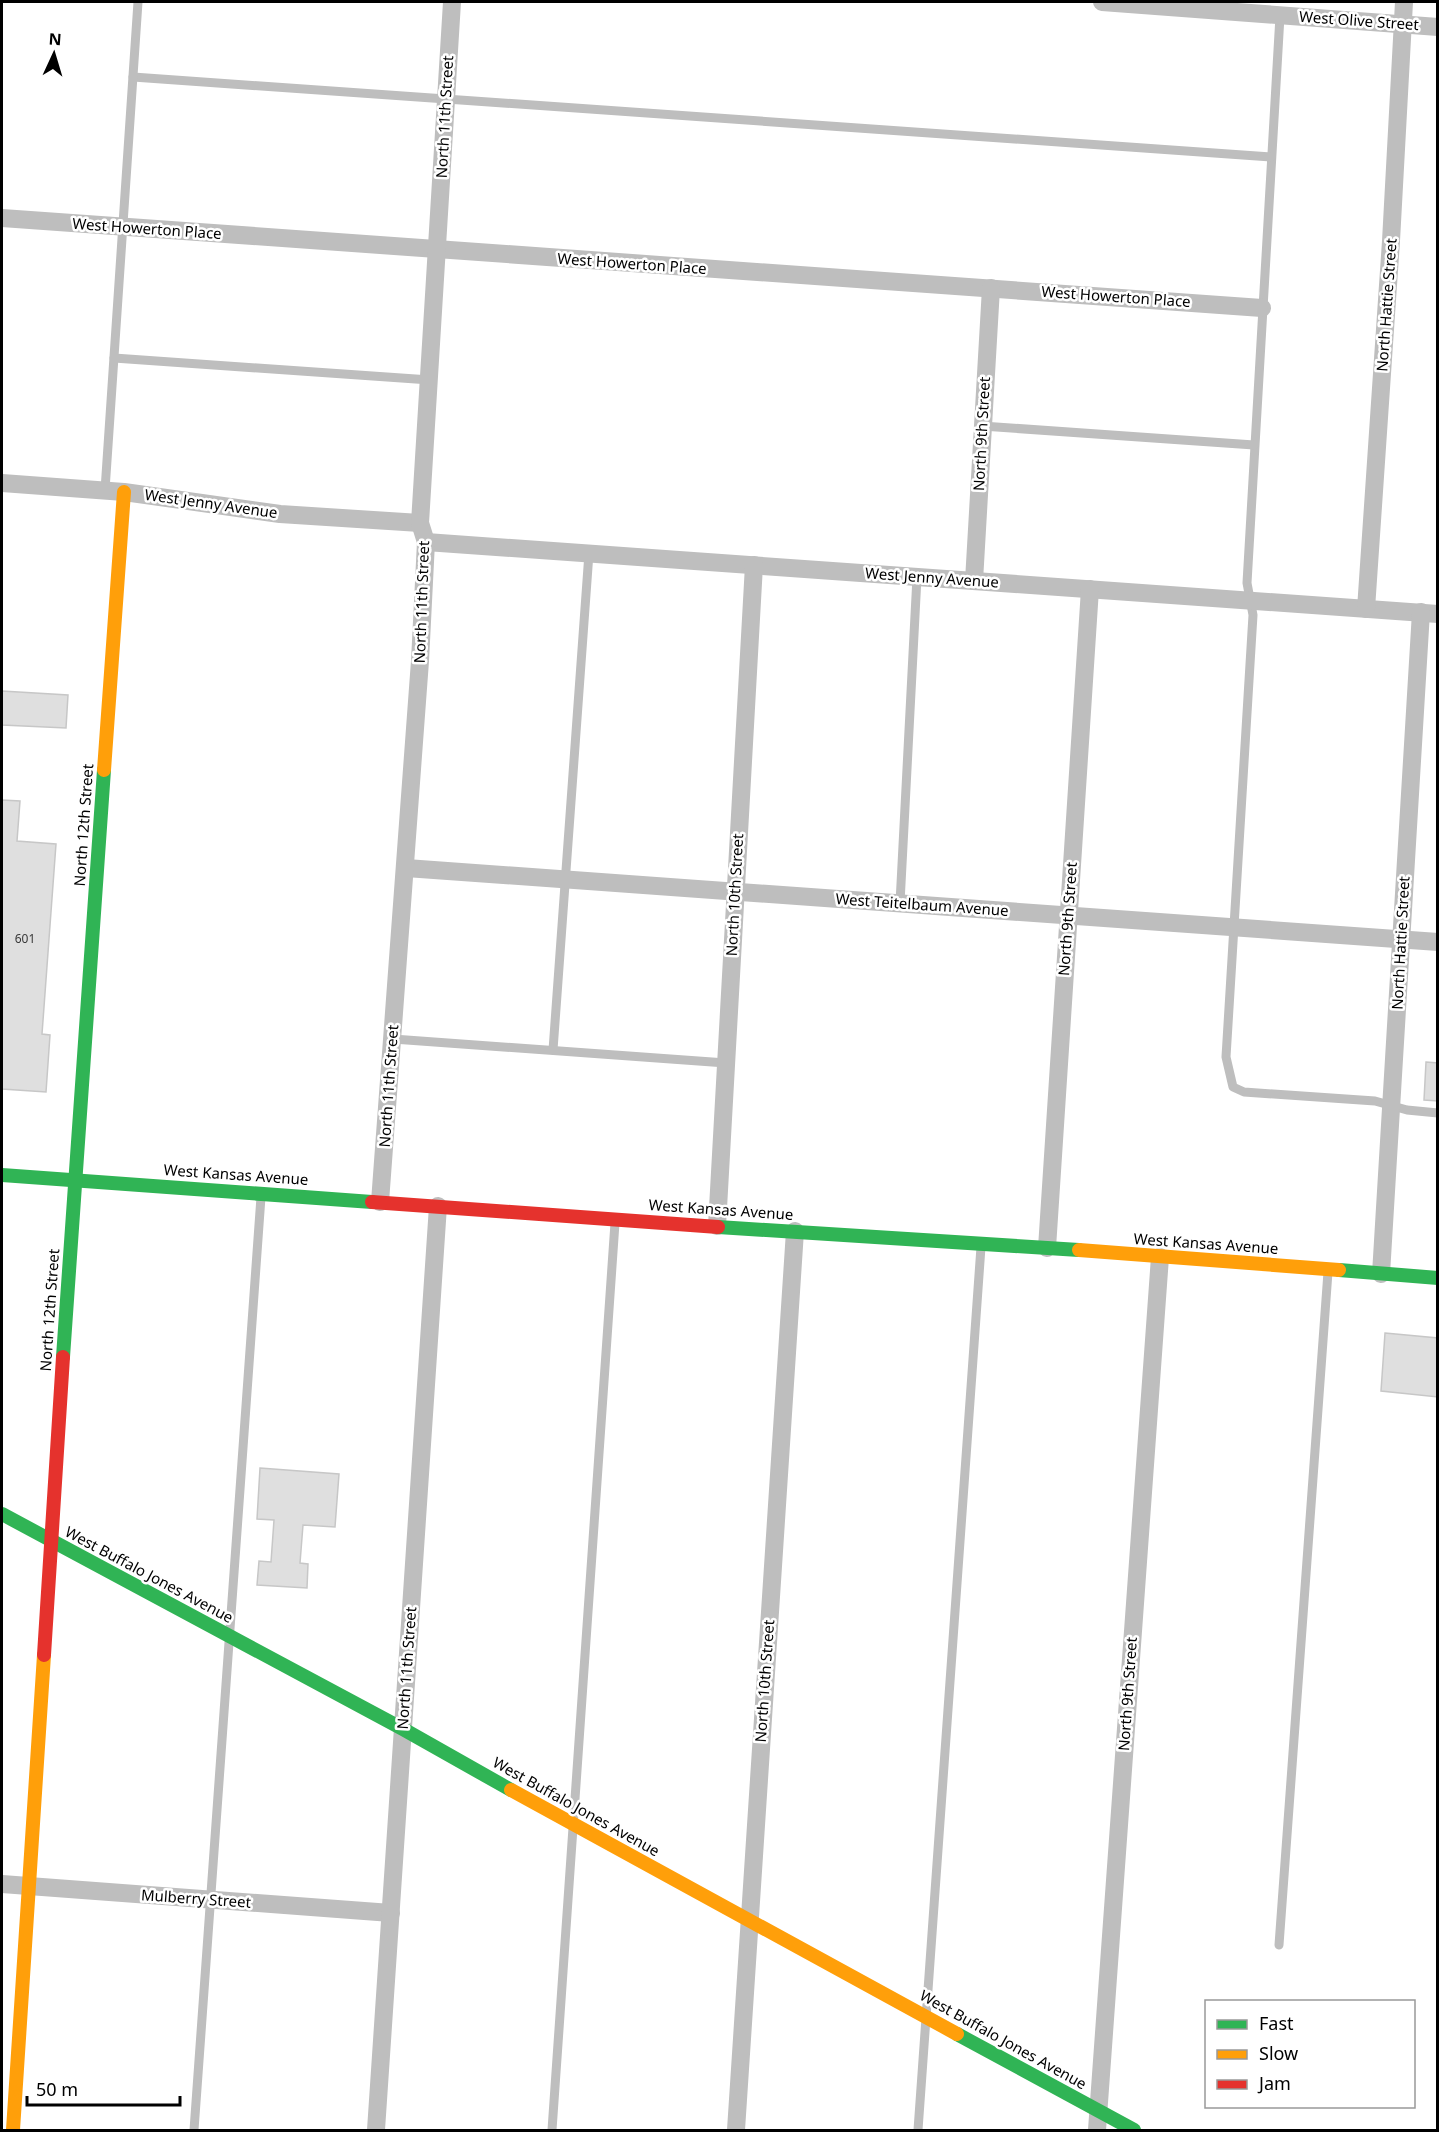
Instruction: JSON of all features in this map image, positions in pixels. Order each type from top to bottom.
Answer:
[{"type":"main road","name":"North 12th Street","points":[[13,2130],[75,1180],[124,492]]},
{"type":"main road","name":"West Kansas Avenue","points":[[2,1175],[615,1220],[1047,1248],[1437,1278]]},
{"type":"main road","name":"West Buffalo Jones Avenue","points":[[2,1514],[403,1729],[573,1826],[1134,2130]]},
{"type":"street","name":"North 11th Street","points":[[380,1202],[420,662],[426,542],[420,524],[452,2]]},
{"type":"street","name":"West Olive Street","points":[[1104,2],[1258,8],[1280,16],[1437,27]]},
{"type":"street","name":"North Hattie Street","points":[[1366,609],[1391,241],[1404,2]]},
{"type":"street","name":"West Howerton Place","points":[[2,218],[1262,308]]},
{"type":"street","name":"North 9th Street","points":[[974,580],[991,288]]},
{"type":"street","name":"West Jenny Avenue","points":[[2,483],[124,492],[280,514],[420,524]]},
{"type":"street","name":"West Jenny Avenue","points":[[426,542],[1429,613]]},
{"type":"street","name":"North 10th Street","points":[[717,1226],[754,565]]},
{"type":"street","name":"North 9th Street","points":[[1047,1248],[1090,589]]},
{"type":"street","name":"North Hattie Street","points":[[1382,1274],[1401,940],[1429,613]]},
{"type":"street","name":"West Teitelbaum Avenue","points":[[406,868],[1437,942]]},
{"type":"street","name":"North 11th Street","points":[[376,2130],[438,1206]]},
{"type":"street","name":"North 10th Street","points":[[736,2130],[795,1232]]},
{"type":"street","name":"North 9th Street","points":[[1097,2130],[1160,1257]]},
{"type":"street","name":"Mulberry Street","points":[[2,1884],[391,1913]]},
{"type":"lane","points":[[105,490],[138,2]]},
{"type":"lane","points":[[1280,16],[1247,583],[1253,615],[1226,1057],[1233,1088],[1244,1092],[1375,1101],[1407,1110],[1437,1113]]},
{"type":"lane","points":[[134,77],[1271,158]]},
{"type":"lane","points":[[114,358],[430,380]]},
{"type":"lane","points":[[982,426],[1254,445]]},
{"type":"lane","points":[[553,1050],[589,553]]},
{"type":"lane","points":[[900,903],[917,577]]},
{"type":"lane","points":[[393,1039],[726,1063]]},
{"type":"lane","points":[[194,2130],[262,1194]]},
{"type":"lane","points":[[552,2130],[615,1220]]},
{"type":"lane","points":[[918,2130],[981,1244]]},
{"type":"lane","points":[[1279,1945],[1328,1270]]},
{"type":"building","points":[[2,691],[68,695],[66,728],[2,725]]},
{"type":"building","points":[[2,800],[20,801],[17,841],[56,844],[42,1034],[50,1035],[46,1092],[2,1089]]},
{"type":"building","points":[[1426,1062],[1438,1063],[1438,1101],[1424,1100]]},
{"type":"building","points":[[1385,1333],[1438,1338],[1438,1397],[1381,1391]]},
{"type":"building","points":[[260,1468],[339,1474],[335,1527],[303,1525],[300,1563],[308,1564],[307,1588],[257,1585],[259,1561],[271,1562],[274,1520],[257,1519]]},
{"type":"traffic: fast","points":[[63,1357],[104,770]]},
{"type":"traffic: fast","points":[[2,1175],[372,1202]]},
{"type":"traffic: fast","points":[[718,1227],[1079,1250]]},
{"type":"traffic: fast","points":[[1339,1270],[1438,1278]]},
{"type":"traffic: fast","points":[[2,1514],[403,1729],[511,1790]]},
{"type":"traffic: fast","points":[[957,2034],[1134,2130]]},
{"type":"traffic: slow","points":[[104,770],[124,492]]},
{"type":"traffic: slow","points":[[1079,1250],[1339,1270]]},
{"type":"traffic: slow","points":[[13,2130],[44,1655]]},
{"type":"traffic: slow","points":[[511,1790],[957,2034]]},
{"type":"traffic: jam","points":[[372,1202],[718,1227]]},
{"type":"traffic: jam","points":[[44,1655],[63,1357]]}]
